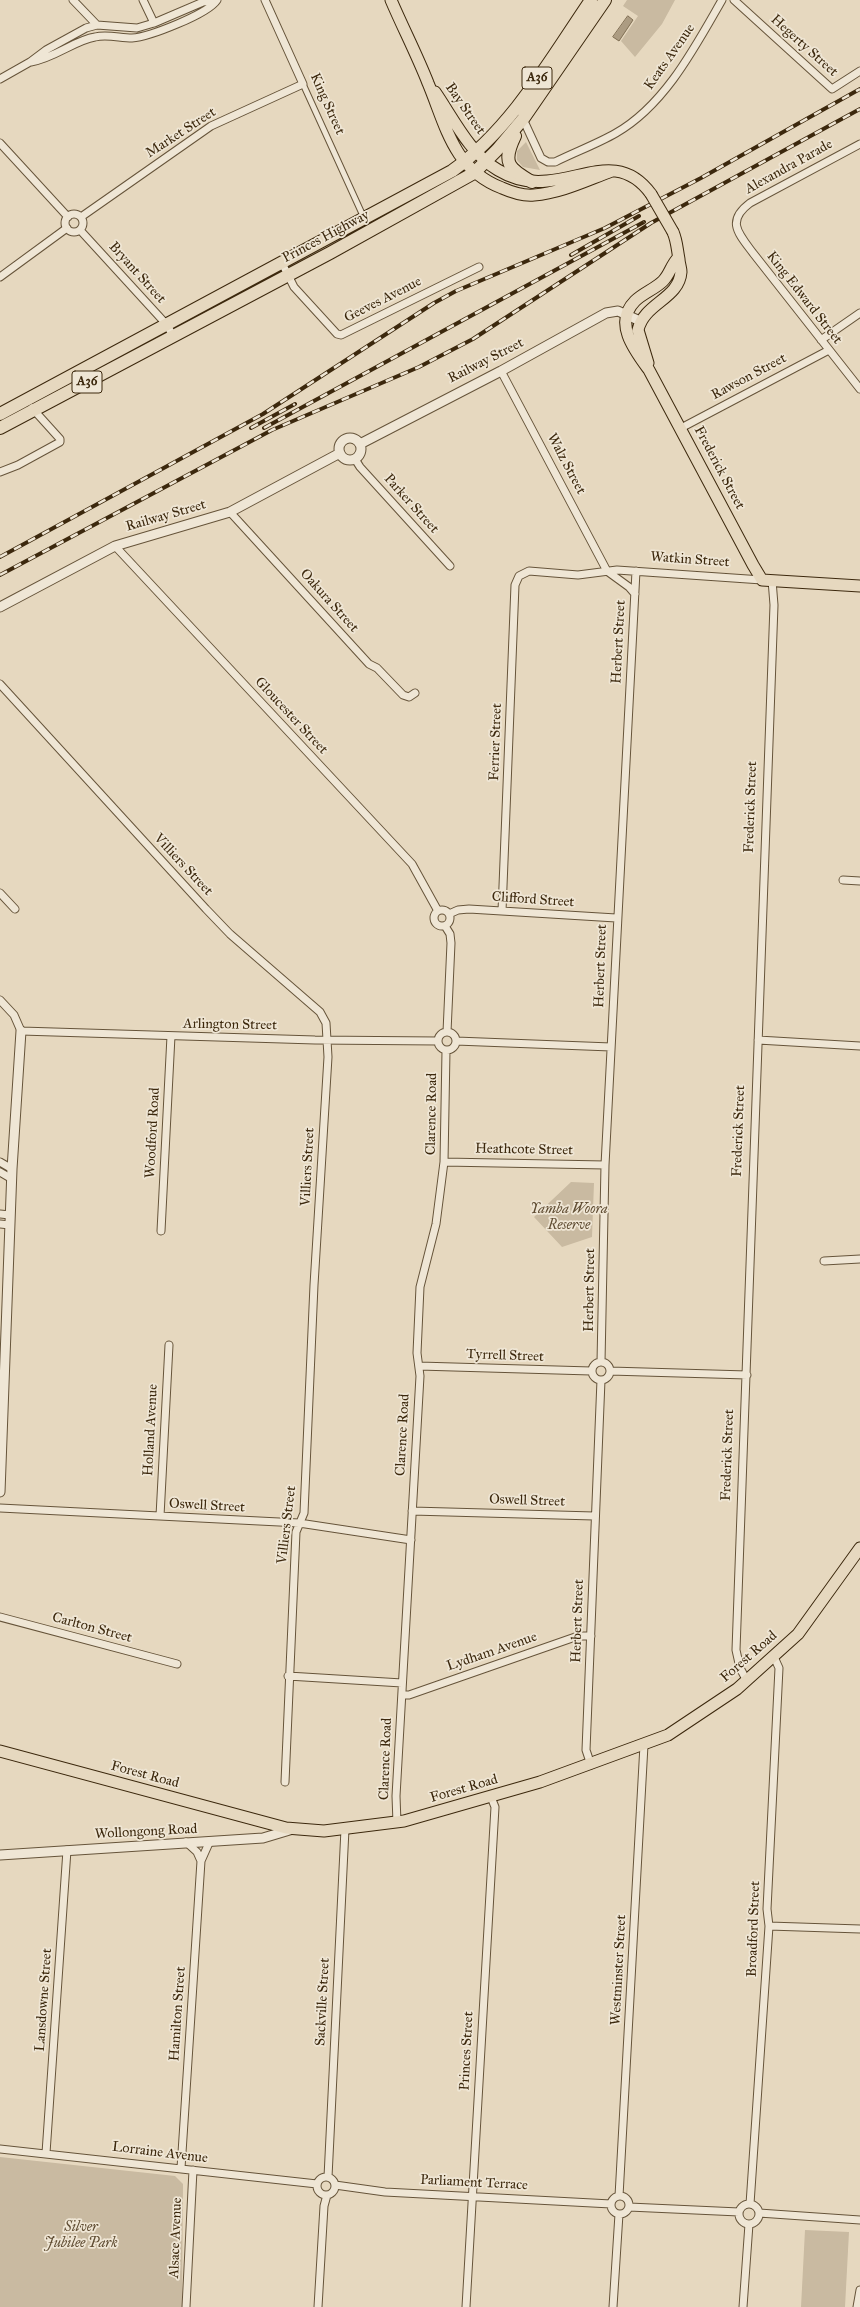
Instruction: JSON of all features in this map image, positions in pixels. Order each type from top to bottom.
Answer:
[{"type":"highway","name":"Princes Highway","points":[[0,428],[170,331],[282,263],[452,171],[465,162],[477,152],[515,110],[591,0]]},
{"type":"highway","name":"Princes Highway","points":[[0,414],[288,275],[474,173],[523,119],[605,0]]},
{"type":"highway","points":[[523,119],[506,156],[511,168],[532,182]]},
{"type":"main road","name":"Bay Street","points":[[390,0],[429,84],[445,129],[465,162],[474,173]]},
{"type":"main road","name":"Bay Street","points":[[429,84],[477,152],[486,161],[507,175],[532,182]]},
{"type":"main road","points":[[532,182],[556,180],[594,171],[612,171],[634,178],[651,194],[673,232],[678,244],[678,258],[681,271],[678,282],[673,291],[651,308],[640,321]]},
{"type":"main road","points":[[474,173],[506,190],[534,195],[560,190],[612,171]]},
{"type":"main road","points":[[626,315],[634,302],[667,277],[673,263],[678,258]]},
{"type":"main road","name":"Frederick Street","points":[[626,315],[626,329],[636,352],[649,370],[767,580]]},
{"type":"main road","name":"Frederick Street","points":[[640,321],[638,330],[639,340],[649,370]]},
{"type":"main road","name":"Watkin Street","points":[[767,580],[860,586]]},
{"type":"main road","name":"Forest Road","points":[[0,1751],[258,1822],[293,1829],[312,1831],[397,1823],[591,1765],[644,1745],[676,1730],[747,1681],[803,1628],[860,1548]]},
{"type":"street","points":[[73,0],[97,25]]},
{"type":"street","points":[[143,0],[154,23]]},
{"type":"street","points":[[0,79],[77,32],[97,25],[137,28],[154,23],[203,2],[214,0]]},
{"type":"street","points":[[30,62],[51,57],[96,36],[133,38],[156,31],[207,10],[217,0]]},
{"type":"street","name":"King Street","points":[[265,0],[364,219]]},
{"type":"street","name":"Keats Avenue","points":[[523,119],[541,158],[548,162],[555,162],[617,132],[664,91],[688,58],[722,0]]},
{"type":"street","name":"Hegerty Street","points":[[734,0],[832,89],[860,71]]},
{"type":"street","name":"Market Street","points":[[81,217],[211,126],[303,84]]},
{"type":"street","points":[[0,143],[68,217]]},
{"type":"street","name":"Alexandra Parade","points":[[736,219],[750,203],[860,144]]},
{"type":"street","points":[[67,228],[75,232],[80,230],[83,225],[81,217],[76,214],[68,217]]},
{"type":"street","points":[[67,228],[66,222],[68,217]]},
{"type":"street","name":"King Edward Street","points":[[736,219],[738,232],[860,388]]},
{"type":"street","points":[[0,277],[67,228]]},
{"type":"street","name":"Bryant Street","points":[[80,230],[170,331]]},
{"type":"street","name":"Geeves Avenue","points":[[282,263],[294,287],[337,334],[341,336],[479,267]]},
{"type":"street","name":"Railway Street","points":[[360,444],[487,376],[501,371],[606,314],[618,311],[640,321]]},
{"type":"street","points":[[821,340],[860,313]]},
{"type":"street","name":"Rawson Street","points":[[681,428],[829,350]]},
{"type":"street","name":"Walz Street","points":[[501,371],[607,571]]},
{"type":"street","points":[[0,472],[18,465],[60,442],[60,439],[25,401]]},
{"type":"street","points":[[347,438],[354,439],[360,444],[360,454],[355,459],[344,459],[340,453],[339,446],[347,438]]},
{"type":"street","name":"Railway Street","points":[[0,607],[115,546],[230,512],[340,453]]},
{"type":"street","name":"Parker Street","points":[[355,459],[360,467],[450,566]]},
{"type":"street","name":"Oakura Street","points":[[230,512],[369,664],[377,668],[403,695],[409,697],[415,693]]},
{"type":"street","name":"Gloucester Street","points":[[115,546],[412,864],[438,911]]},
{"type":"street","name":"Watkin Street","points":[[519,576],[529,571],[578,575],[607,571],[636,571],[767,580]]},
{"type":"street","points":[[607,571],[629,587],[634,594]]},
{"type":"street","name":"Herbert Street","points":[[601,1362],[604,1165],[611,1047],[616,918],[636,571]]},
{"type":"street","name":"Ferrier Street","points":[[502,910],[515,585],[519,576]]},
{"type":"street","name":"Frederick Street","points":[[747,1681],[740,1668],[736,1650],[774,605],[767,580]]},
{"type":"street","name":"Villiers Street","points":[[0,684],[221,924],[325,1018],[329,1040],[314,1285],[304,1513],[296,1532],[288,1676],[285,1782]]},
{"type":"street","points":[[843,880],[860,881]]},
{"type":"street","points":[[0,893],[16,910]]},
{"type":"street","name":"Clifford Street","points":[[449,914],[458,910],[502,910],[535,914],[616,918]]},
{"type":"street","points":[[438,911],[446,911],[449,914],[450,919],[445,926],[439,926],[435,922],[434,915],[438,911]]},
{"type":"street","points":[[445,926],[450,934],[451,943],[446,1032]]},
{"type":"street","points":[[0,1000],[14,1015],[21,1031],[12,1169],[0,1492]]},
{"type":"street","name":"Arlington Street","points":[[21,1031],[329,1040],[438,1041]]},
{"type":"street","points":[[446,1032],[453,1035],[456,1041],[453,1048],[446,1051],[440,1047],[438,1041],[440,1035],[446,1032]]},
{"type":"street","name":"Woodford Road","points":[[160,1231],[171,1036]]},
{"type":"street","points":[[758,1040],[860,1046]]},
{"type":"street","points":[[456,1041],[611,1047]]},
{"type":"street","name":"Clarence Road","points":[[397,1823],[396,1796],[411,1540],[419,1366],[417,1353],[420,1287],[436,1224],[444,1162],[446,1051]]},
{"type":"street","points":[[0,1162],[12,1169]]},
{"type":"street","name":"Heathcote Street","points":[[444,1162],[604,1165]]},
{"type":"street","points":[[0,1172],[12,1179]]},
{"type":"street","points":[[0,1214],[10,1215]]},
{"type":"street","points":[[0,1224],[10,1225]]},
{"type":"street","points":[[824,1261],[860,1259]]},
{"type":"street","name":"Holland Avenue","points":[[160,1516],[169,1345]]},
{"type":"street","points":[[601,1362],[607,1365],[610,1371],[607,1378],[601,1380],[594,1378],[591,1371],[594,1364],[601,1362]]},
{"type":"street","name":"Tyrrell Street","points":[[419,1366],[591,1371]]},
{"type":"street","points":[[610,1371],[746,1375]]},
{"type":"street","name":"Herbert Street","points":[[591,1765],[586,1750],[594,1516],[601,1380]]},
{"type":"street","name":"Oswell Street","points":[[0,1508],[299,1523],[411,1540]]},
{"type":"street","name":"Oswell Street","points":[[412,1511],[594,1516]]},
{"type":"street","name":"Carlton Street","points":[[0,1617],[177,1664]]},
{"type":"street","name":"Lydham Avenue","points":[[402,1695],[409,1695],[578,1636],[591,1636]]},
{"type":"street","name":"Broadford Street","points":[[750,2204],[769,1926],[767,1909],[779,1668],[774,1656]]},
{"type":"street","points":[[288,1676],[402,1683]]},
{"type":"street","name":"Westminster Street","points":[[619,2196],[644,1745]]},
{"type":"street","name":"Princes Street","points":[[466,2307],[495,1807],[491,1796]]},
{"type":"street","name":"Wollongong Road","points":[[0,1855],[186,1842],[209,1843],[264,1838],[293,1829]]},
{"type":"street","name":"Sackville Street","points":[[328,2177],[345,1829]]},
{"type":"street","points":[[186,1842],[197,1852],[201,1861]]},
{"type":"street","name":"Hamilton Street","points":[[181,2168],[201,1861],[209,1843]]},
{"type":"street","name":"Lansdowne Street","points":[[46,2153],[67,1850]]},
{"type":"street","points":[[769,1926],[860,1929]]},
{"type":"street","name":"Lorraine Avenue","points":[[0,2149],[317,2184]]},
{"type":"street","name":"Alsace Avenue","points":[[186,2307],[193,2170]]},
{"type":"street","points":[[318,2307],[324,2206],[327,2195],[334,2191],[336,2185],[333,2180],[328,2177],[320,2179],[317,2184],[320,2192],[327,2195]]},
{"type":"street","name":"Parliament Terrace","points":[[336,2185],[372,2190],[472,2197],[611,2204]]},
{"type":"street","points":[[619,2196],[628,2201],[629,2206],[625,2213],[619,2214],[613,2211],[611,2204],[614,2199],[619,2196]]},
{"type":"street","points":[[750,2204],[755,2206],[759,2213],[756,2221],[749,2224],[742,2221],[739,2212],[742,2206],[750,2204]]},
{"type":"street","points":[[629,2206],[739,2212]]},
{"type":"street","points":[[759,2213],[860,2220]]},
{"type":"street","points":[[613,2307],[619,2214]]},
{"type":"street","points":[[743,2307],[749,2224]]},
{"type":"street","points":[[857,2307],[860,2290]]},
{"type":"green space","points":[[627,0],[675,0],[662,24],[635,57],[621,41],[638,16],[623,6]]},
{"type":"green space","points":[[526,142],[540,170],[523,167],[517,160],[517,151]]},
{"type":"green space","name":"Yamba Woora Reserve","points":[[571,1182],[594,1183],[592,1237],[562,1247],[534,1217]]},
{"type":"green space","name":"Silver Jubilee Park","points":[[0,2157],[175,2176],[183,2184],[182,2307],[0,2307]]},
{"type":"green space","points":[[805,2230],[849,2232],[845,2307],[801,2307]]},
{"type":"shaded area","points":[[628,16],[633,20],[619,41],[613,37]]},
{"type":"railway","points":[[0,557],[263,414],[434,303],[456,291],[605,228],[701,178],[860,89]]},
{"type":"railway","points":[[0,575],[272,430],[419,367],[473,339],[651,223],[860,109]]},
{"type":"railway","points":[[571,255],[639,216]]},
{"type":"railway","points":[[264,428],[644,222]]},
{"type":"railway","points":[[251,428],[295,404]]}]
